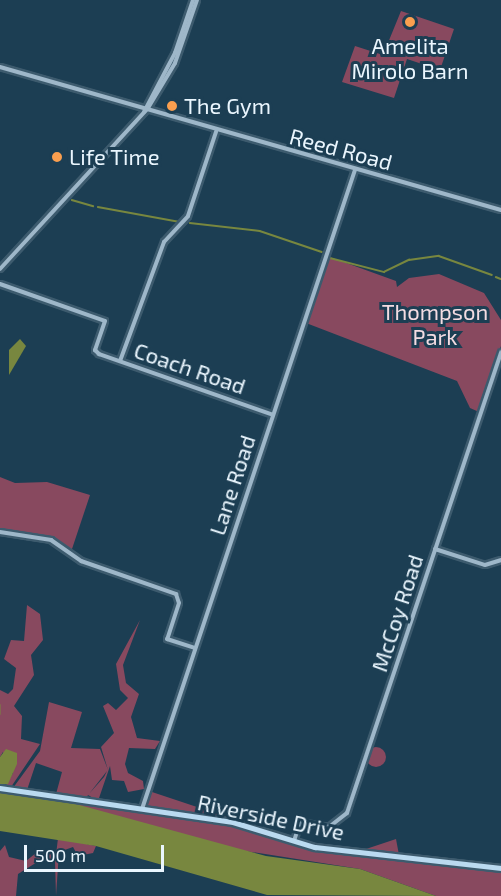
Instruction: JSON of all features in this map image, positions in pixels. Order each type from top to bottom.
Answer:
[{"type":"main road","name":"Riverside Drive","points":[[2,788],[233,822],[294,842],[501,868]]},
{"type":"street","points":[[159,93],[195,0]]},
{"type":"street","points":[[143,112],[175,53],[195,0]]},
{"type":"street","name":"Reed Road","points":[[0,67],[143,112],[501,210]]},
{"type":"street","points":[[0,269],[167,83]]},
{"type":"street","points":[[120,361],[164,242],[188,216],[216,132]]},
{"type":"street","name":"Lane Road","points":[[141,810],[355,170]]},
{"type":"street","name":"Coach Road","points":[[0,284],[105,321],[96,352],[273,415]]},
{"type":"street","name":"McCoy Road","points":[[294,842],[300,822],[329,827],[347,813],[501,352]]},
{"type":"street","points":[[0,532],[51,540],[81,561],[179,599],[167,639],[195,648]]},
{"type":"street","points":[[435,549],[485,565],[501,560]]},
{"type":"green space","points":[[401,11],[454,29],[440,70],[407,59],[394,98],[342,82],[355,46],[383,55]]},
{"type":"green space","name":"Thompson Park","points":[[327,256],[396,281],[397,287],[409,278],[439,274],[484,293],[501,320],[501,346],[479,412],[470,408],[457,381],[306,323]]},
{"type":"green space","points":[[0,477],[15,483],[47,482],[90,495],[71,552],[49,538],[0,530]]},
{"type":"green space","points":[[27,605],[40,614],[43,640],[31,655],[34,675],[14,706],[22,716],[21,739],[40,744],[11,787],[6,785],[13,773],[3,752],[0,757],[0,690],[8,694],[13,689],[16,668],[4,659],[11,640],[24,641]]},
{"type":"green space","points":[[140,620],[123,665],[126,683],[139,694],[131,717],[137,738],[160,741],[155,749],[129,748],[125,764],[128,773],[143,781],[144,789],[128,792],[124,781],[112,780],[110,766],[98,801],[88,795],[85,799],[56,794],[62,772],[36,763],[27,790],[13,788],[40,751],[49,702],[82,712],[71,748],[100,749],[108,770],[101,747],[114,733],[103,706],[108,703],[116,710],[128,698],[120,690],[116,664]]},
{"type":"green space","points":[[376,747],[383,750],[386,757],[383,764],[376,767],[369,764],[366,757],[369,750]]},
{"type":"green space","points":[[149,791],[227,817],[226,819],[152,809],[145,804]]},
{"type":"green space","points":[[26,794],[232,822],[307,846],[501,868],[501,896],[436,896],[360,869],[239,850]]},
{"type":"green space","points":[[58,838],[96,846],[93,853],[78,856],[73,847],[59,852],[56,896],[55,861],[42,859],[18,874],[16,896],[0,896],[0,851],[5,845],[9,857],[26,861],[36,853],[56,855]]},
{"type":"green space","points":[[396,839],[399,855],[364,851],[366,849]]},
{"type":"shaded area","points":[[20,339],[26,346],[9,375],[9,350]]},
{"type":"shaded area","points":[[6,749],[17,753],[17,764],[8,784],[0,785],[0,757]]},
{"type":"shaded area","points":[[0,792],[61,800],[266,856],[360,869],[436,896],[267,895],[96,846],[0,831]]},
{"type":"waterway","points":[[72,200],[93,206]]},
{"type":"waterway","points":[[98,207],[180,222]]},
{"type":"waterway","points":[[190,223],[260,231],[322,252]]},
{"type":"waterway","points":[[330,258],[384,272],[409,260],[439,256],[492,275]]},
{"type":"waterway","points":[[496,277],[501,279]]},
{"type":"waterway","points":[[0,705],[0,714]]},
{"type":"place","name":"Amelita Mirolo Barn","points":[[410,22]]},
{"type":"place","name":"The Gym","points":[[172,106]]},
{"type":"place","name":"Life Time","points":[[57,157]]}]
